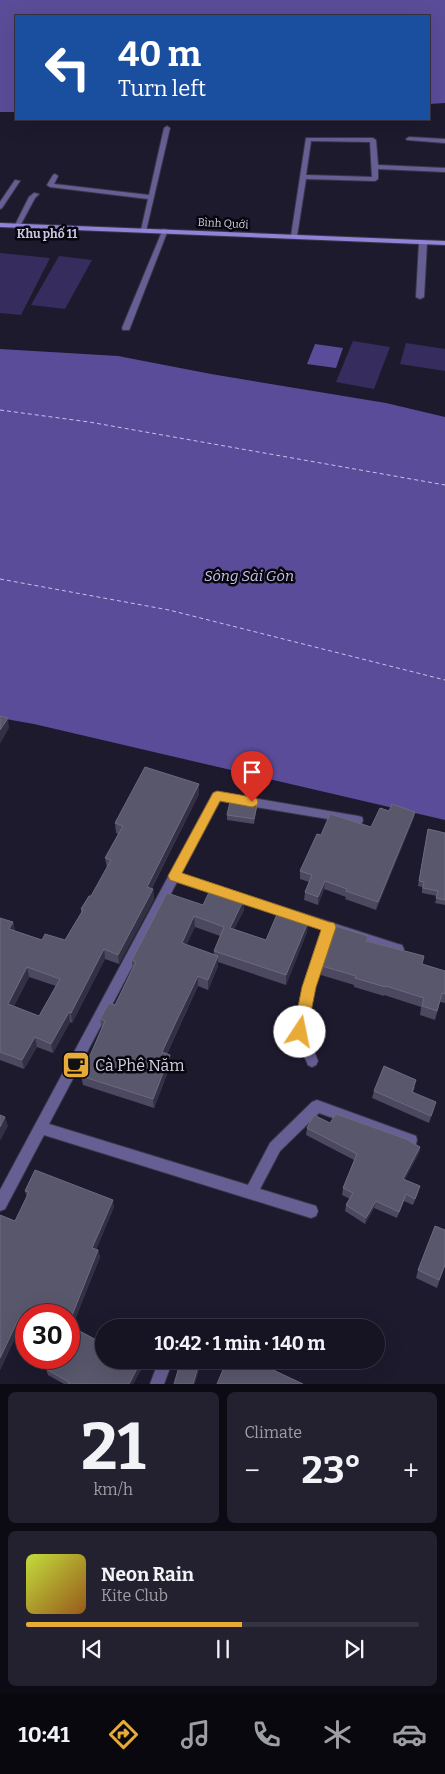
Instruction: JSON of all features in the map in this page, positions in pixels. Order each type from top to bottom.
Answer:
[{"type":"main road","name":"Bình Quới","points":[[0,225],[165,230],[445,244]]},
{"type":"street","points":[[144,230],[167,128]]},
{"type":"street","points":[[294,236],[308,139],[372,140],[375,180],[303,177]]},
{"type":"street","points":[[409,139],[445,141]]},
{"type":"street","points":[[374,167],[445,170]]},
{"type":"street","points":[[55,176],[50,185],[151,197]]},
{"type":"street","points":[[0,207],[17,181]]},
{"type":"street","points":[[18,225],[32,197],[36,194]]},
{"type":"street","points":[[126,328],[165,230]]},
{"type":"street","points":[[420,297],[423,243]]},
{"type":"street","points":[[0,1204],[217,796],[358,820]]},
{"type":"street","points":[[174,876],[398,949]]},
{"type":"street","points":[[312,1061],[300,1032],[309,987],[329,927]]},
{"type":"street","points":[[251,1193],[275,1147],[316,1106],[411,1140]]},
{"type":"street","points":[[42,1128],[311,1211]]},
{"type":"street","points":[[157,1384],[163,1369]]},
{"type":"shaded area","points":[[0,253],[50,258],[21,315],[0,313]]},
{"type":"shaded area","points":[[59,256],[92,260],[65,309],[31,305]]},
{"type":"shaded area","points":[[353,341],[390,347],[374,389],[336,382]]},
{"type":"shaded area","points":[[406,343],[445,349],[445,371],[400,364]]},
{"type":"water","points":[[0,0],[445,0],[445,103],[430,104],[430,15],[15,15],[15,112],[0,112]]},
{"type":"water","points":[[315,344],[343,348],[336,368],[307,364]]},
{"type":"water","name":"Sông Sài Gòn","points":[[0,349],[118,356],[211,374],[386,403],[445,417],[445,820],[34,724],[0,718]]},
{"type":"building","points":[[0,716],[8,718],[0,730]]},
{"type":"building","points":[[145,767],[199,784],[147,887],[153,889],[118,955],[104,949],[71,1013],[69,1012],[51,1044],[35,1037],[22,1060],[0,1052],[0,918],[13,922],[9,929],[42,940],[45,934],[65,940],[83,910],[81,909],[89,896],[91,896],[111,860],[105,858],[123,826],[115,823]],"holes":[[[27,967],[60,979],[39,1016],[8,1004]]]},
{"type":"building","points":[[230,802],[257,805],[254,819],[227,815]]},
{"type":"building","points":[[392,804],[415,812],[378,902],[346,891],[347,889],[325,881],[318,897],[305,892],[312,875],[300,871],[317,834],[321,835],[330,814],[371,827],[380,808],[389,811]]},
{"type":"building","points":[[428,829],[445,833],[445,900],[436,898],[438,891],[423,888],[424,882],[419,881]]},
{"type":"building","points":[[211,888],[244,899],[230,928],[266,940],[278,912],[308,922],[286,975],[214,951],[224,927],[194,916],[182,943],[218,956],[208,980],[198,976],[162,1052],[170,1055],[153,1099],[81,1076],[105,1021],[100,1019],[109,1003],[115,1005],[136,962],[132,960],[167,893],[203,905]]},
{"type":"building","points":[[335,926],[368,936],[366,941],[424,956],[422,964],[445,971],[445,994],[442,993],[437,1011],[422,1006],[424,998],[355,978],[356,976],[322,966]]},
{"type":"building","points":[[384,1066],[416,1080],[412,1092],[436,1102],[431,1116],[374,1091]]},
{"type":"building","points":[[336,1114],[406,1139],[420,1147],[403,1179],[420,1186],[415,1199],[406,1194],[399,1212],[376,1201],[366,1218],[346,1205],[353,1193],[343,1188],[357,1154],[307,1128],[314,1115],[330,1123]]},
{"type":"building","points":[[0,1115],[5,1117],[0,1127]]},
{"type":"building","points":[[35,1170],[113,1200],[92,1248],[98,1250],[77,1304],[15,1304],[15,1326],[0,1358],[0,1215],[15,1221],[29,1192],[25,1191]]},
{"type":"building","points":[[435,1226],[445,1230],[445,1265],[439,1280],[418,1270]]},
{"type":"building","points":[[80,1331],[95,1339],[95,1369],[137,1369],[129,1384],[68,1384],[69,1382],[46,1369],[80,1369]]},
{"type":"building","points":[[178,1369],[197,1369],[193,1384],[174,1384]]},
{"type":"building","points":[[223,1369],[271,1369],[303,1384],[217,1384]]},
{"type":"ferry route","points":[[0,410],[89,422],[445,485]]},
{"type":"ferry route","points":[[0,579],[169,610],[445,680]]},
{"type":"place","name":"Cà Phê Năm","points":[[76,1065]]},
{"type":"district","name":"Khu phố 11","points":[[47,234]]},
{"type":"route","points":[[252,802],[217,796],[174,876],[329,927],[309,987],[300,1032]]}]
